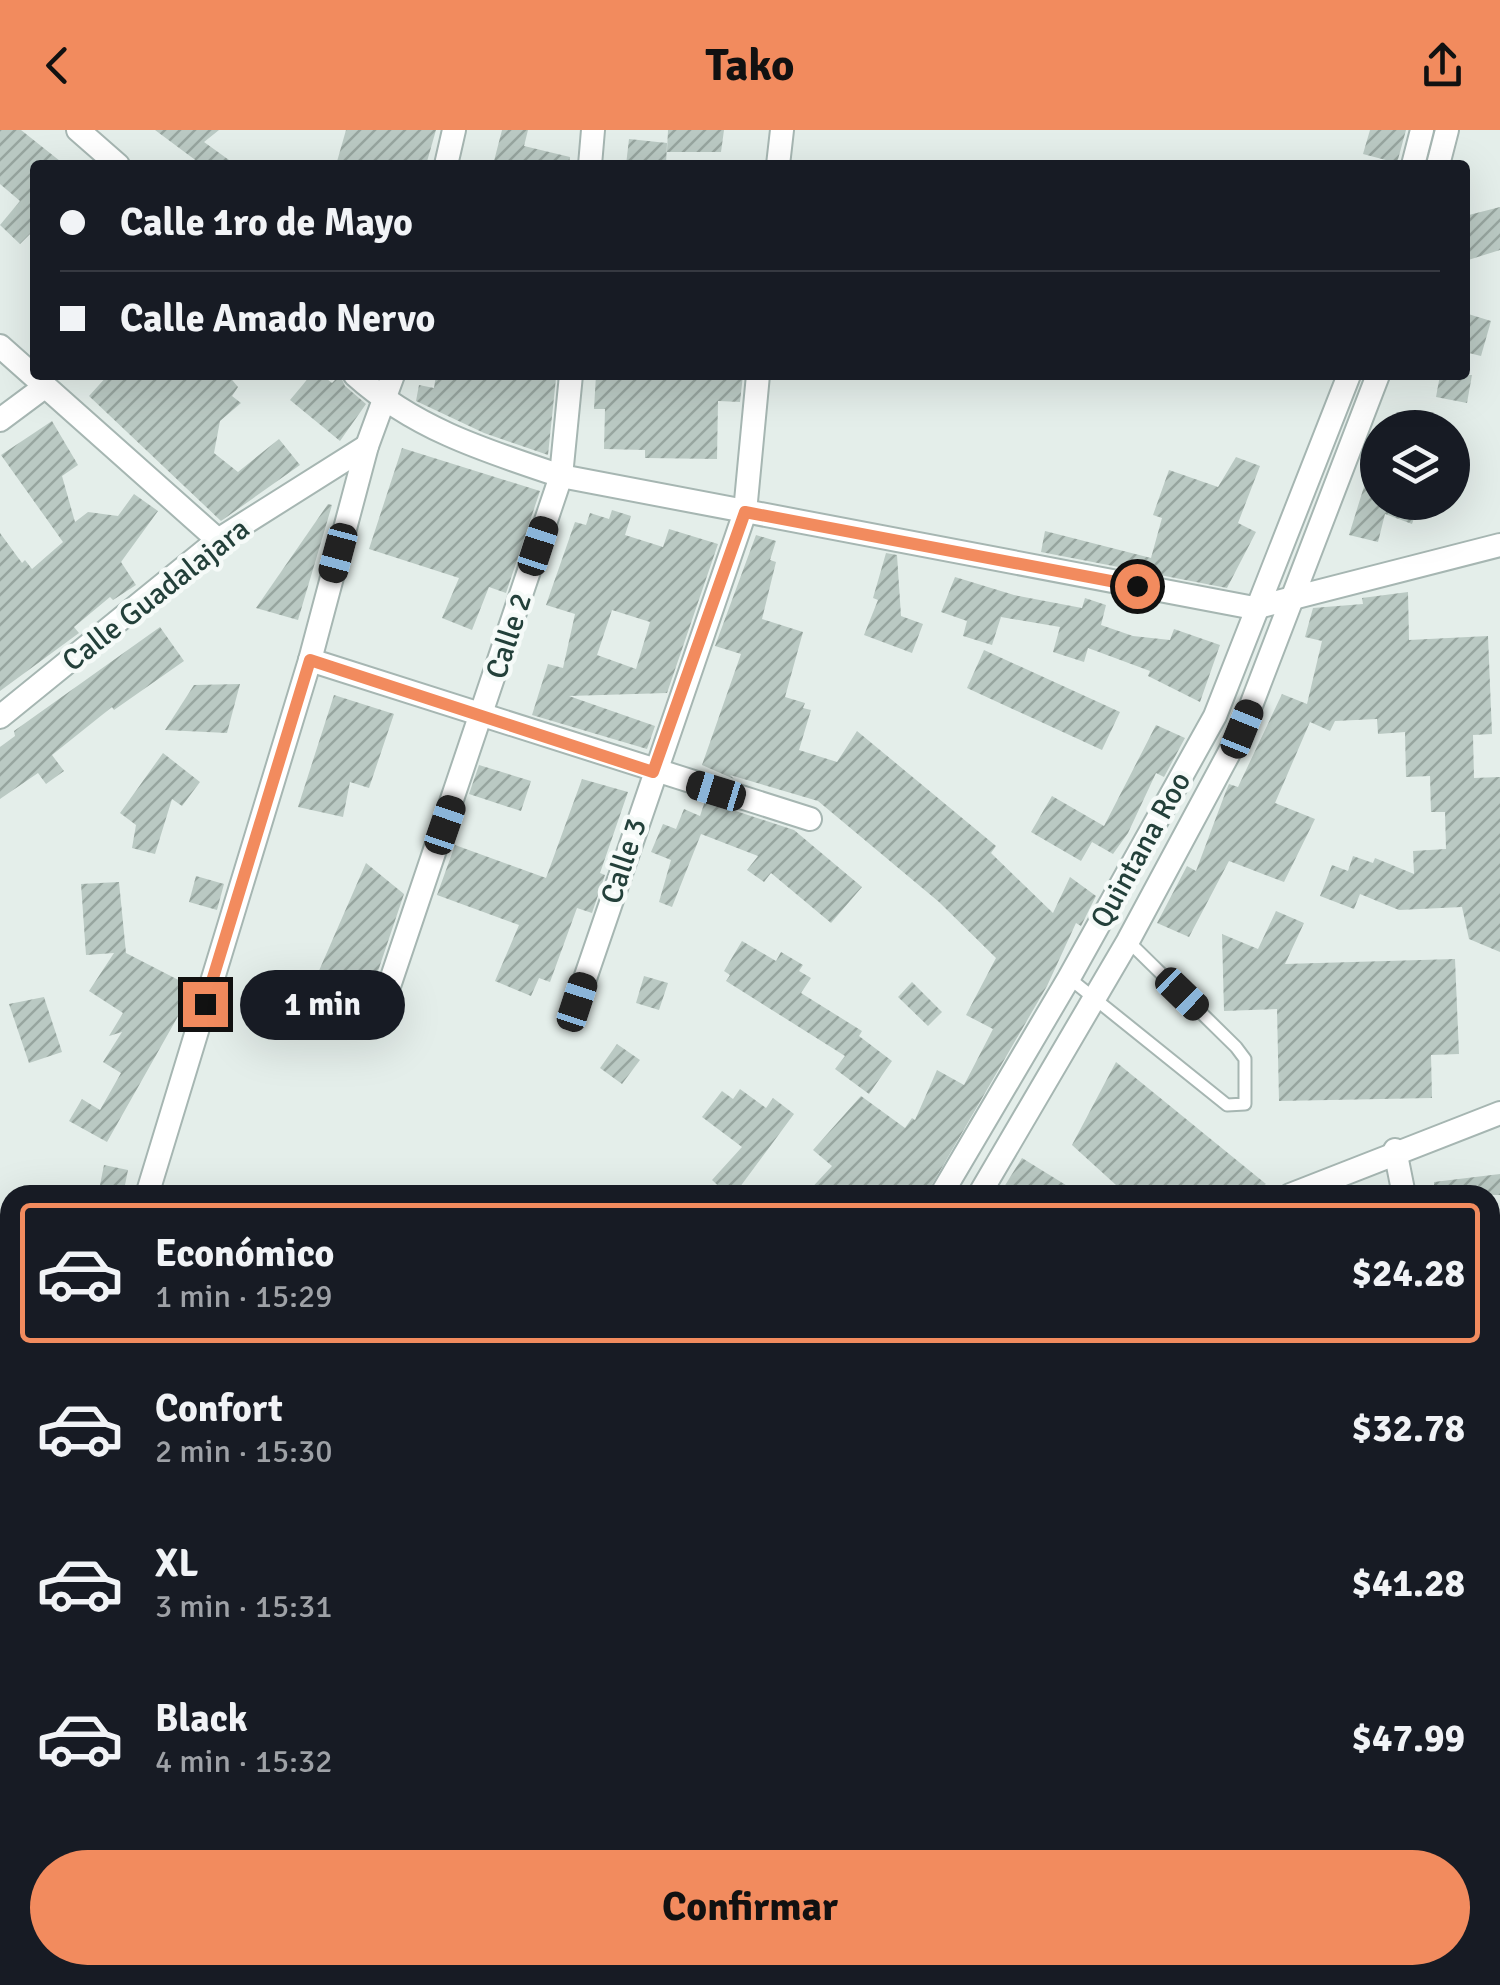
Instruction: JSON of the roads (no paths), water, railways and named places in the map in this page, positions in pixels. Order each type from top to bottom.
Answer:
[{"type":"street","points":[[78,130],[112,160]]},
{"type":"street","points":[[447,160],[454,130]]},
{"type":"street","points":[[590,160],[593,130]]},
{"type":"street","points":[[779,160],[782,130]]},
{"type":"street","points":[[1414,160],[1422,130]]},
{"type":"street","points":[[1439,160],[1446,130]]},
{"type":"street","points":[[0,346],[30,376]]},
{"type":"street","points":[[34,380],[218,540]]},
{"type":"street","points":[[361,380],[386,403],[454,440],[561,476],[1254,608],[1500,545]]},
{"type":"street","points":[[149,1185],[310,660],[367,446],[392,380]]},
{"type":"street","name":"Calle 2","points":[[383,1004],[561,476],[570,380]]},
{"type":"street","name":"Calle 3","points":[[577,1002],[745,512],[758,380]]},
{"type":"street","name":"Quintana Roo","points":[[947,1185],[1070,978],[1215,716],[1346,380]]},
{"type":"street","name":"Quintana Roo","points":[[985,1185],[1128,941],[1242,729],[1376,380]]},
{"type":"street","points":[[0,420],[42,388]]},
{"type":"street","name":"Calle Guadalajara","points":[[0,717],[218,540],[367,446]]},
{"type":"street","points":[[310,660],[482,718],[810,819]]},
{"type":"street","points":[[1313,1185],[1395,1150],[1500,1113]]},
{"type":"street","points":[[1395,1150],[1402,1185]]},
{"type":"lane","points":[[1070,978],[1227,1105],[1244,1104],[1244,1059],[1236,1047],[1128,941]]}]
